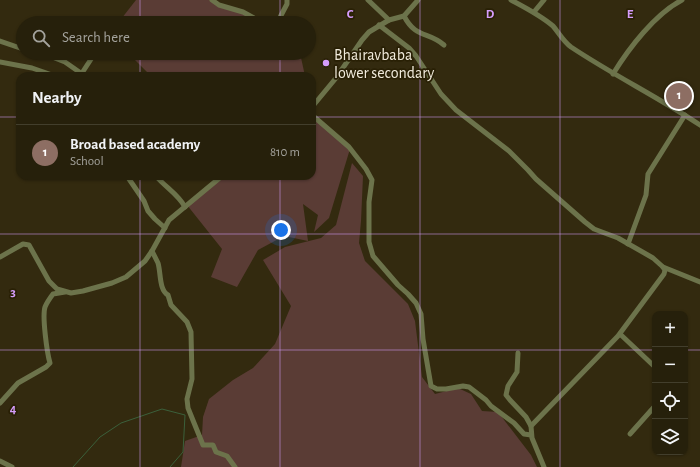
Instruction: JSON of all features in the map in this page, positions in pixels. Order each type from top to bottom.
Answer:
[{"type":"street","points":[[212,0],[218,5],[243,12],[250,16]]},
{"type":"street","points":[[281,16],[287,4],[286,0]]},
{"type":"street","points":[[368,0],[389,20]]},
{"type":"street","points":[[316,103],[369,32],[389,20],[404,16],[418,0]]},
{"type":"street","points":[[511,0],[534,12],[553,27],[568,45],[613,74],[700,125]]},
{"type":"street","points":[[534,12],[544,0]]},
{"type":"street","points":[[613,74],[630,48],[655,20],[682,0]]},
{"type":"street","points":[[404,16],[408,23],[417,32],[431,37],[444,45]]},
{"type":"street","points":[[379,25],[409,48],[416,56],[440,94],[456,110],[509,151],[536,179],[585,222],[594,229],[628,244],[652,258],[663,267],[700,282]]},
{"type":"street","points":[[0,41],[16,47]]},
{"type":"street","points":[[59,60],[79,72]]},
{"type":"street","points":[[85,72],[91,60]]},
{"type":"street","points":[[0,62],[32,68],[44,72]]},
{"type":"street","points":[[628,244],[646,195],[648,174],[685,115]]},
{"type":"street","points":[[316,118],[349,146],[372,180],[369,202],[369,242],[373,256],[416,303],[421,314],[423,339],[431,386],[437,389],[463,386],[469,387],[514,423],[524,434],[531,434]]},
{"type":"street","points":[[130,180],[144,201],[148,211],[165,228]]},
{"type":"street","points":[[160,180],[177,196],[185,207]]},
{"type":"street","points":[[0,257],[23,244],[29,245],[49,281],[57,289],[66,292],[71,293],[84,291],[112,283],[126,277],[145,261],[169,220],[217,180]]},
{"type":"street","points":[[152,251],[158,265],[161,282],[165,293],[168,295],[171,304],[187,322],[191,332],[192,379],[188,399],[188,408],[203,445],[213,445],[216,452],[227,456],[235,467]]},
{"type":"street","points":[[531,426],[620,334],[664,274],[665,270],[663,267]]},
{"type":"street","points":[[0,403],[18,383],[46,367],[50,363],[46,349],[45,308],[48,300],[53,294],[66,292]]},
{"type":"street","points":[[620,334],[652,362]]},
{"type":"street","points":[[518,353],[517,372],[508,386],[506,395],[526,417],[531,426],[531,434],[544,467]]},
{"type":"street","points":[[630,434],[652,409]]},
{"type":"street","points":[[0,461],[12,467]]},
{"type":"shaded area","points":[[136,0],[213,0],[246,16],[123,16]]},
{"type":"shaded area","points":[[135,60],[302,60],[304,72],[147,72]]},
{"type":"shaded area","points":[[316,119],[350,149],[329,218],[314,232],[318,215],[303,204],[308,241],[284,236],[258,250],[237,287],[211,277],[222,249],[187,205],[221,180],[316,180]]},
{"type":"shaded area","points":[[352,163],[363,176],[359,243],[365,261],[408,304],[415,321],[422,377],[435,394],[458,388],[471,394],[482,411],[498,412],[531,455],[537,467],[181,467],[185,441],[202,435],[203,417],[209,399],[233,380],[253,368],[275,344],[291,306],[263,260],[285,247],[321,238],[336,225]]},
{"type":"waterway","points":[[73,467],[100,437],[121,423],[162,409],[185,415],[183,452],[170,467]]},
{"type":"place","name":"Bhairavbaba lower secondary","points":[[326,63]]},
{"type":"place","name":"Broad based academy","points":[[679,96]]}]
